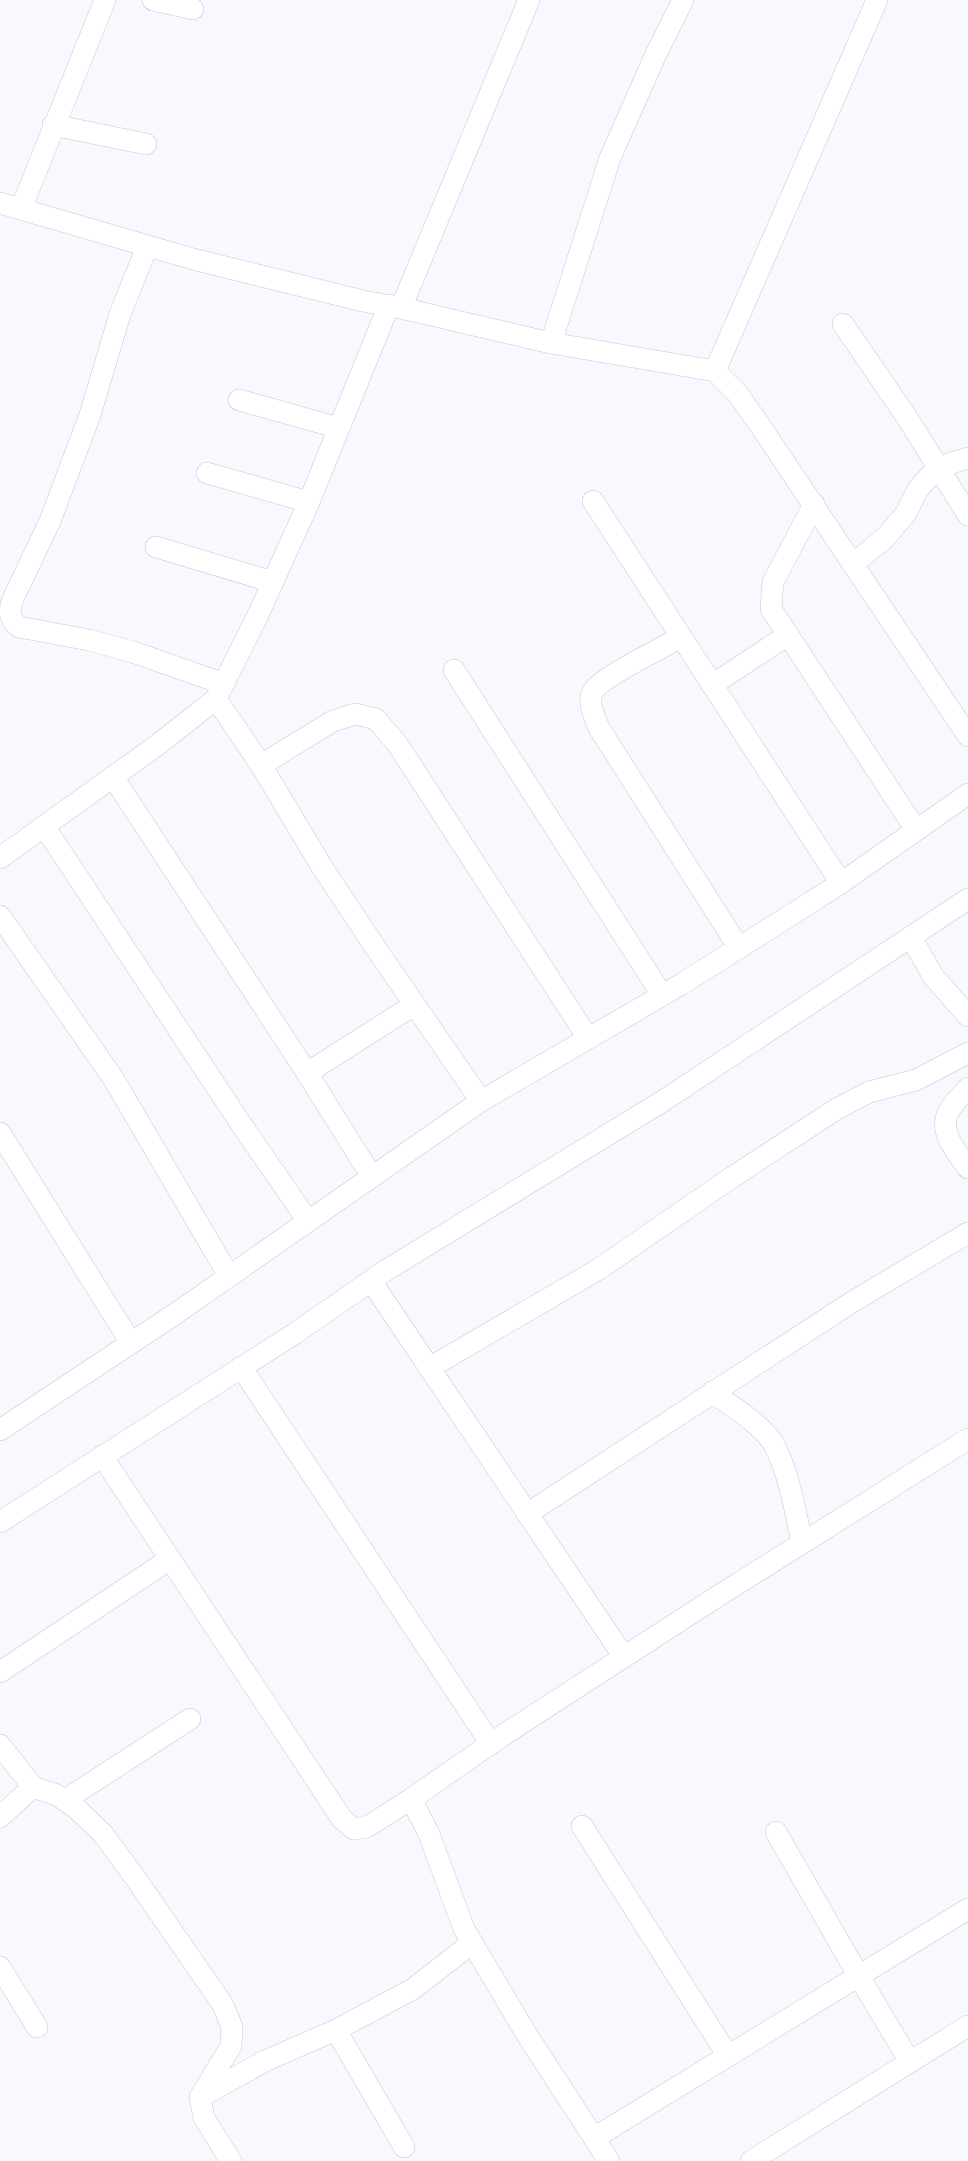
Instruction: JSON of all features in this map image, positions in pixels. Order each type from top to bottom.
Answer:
[{"type":"street","points":[[105,0],[53,125],[6,207],[147,247],[363,301],[395,306],[551,343],[715,371],[737,393],[814,504],[968,736]]},
{"type":"street","points":[[153,0],[193,9]]},
{"type":"street","points":[[0,858],[113,777],[220,691],[273,582],[309,502],[339,428],[395,306],[529,0]]},
{"type":"street","points":[[551,343],[610,158],[656,54],[683,0]]},
{"type":"street","points":[[715,371],[877,0]]},
{"type":"street","points":[[53,125],[146,144]]},
{"type":"street","points":[[147,247],[120,314],[90,415],[50,521],[12,601],[9,612],[12,620],[19,626],[89,640],[126,650],[220,691],[322,867],[414,1005],[481,1101]]},
{"type":"street","points":[[843,324],[968,515]]},
{"type":"street","points":[[239,400],[339,428]]},
{"type":"street","points":[[853,564],[886,537],[906,513],[918,489],[938,467],[968,458]]},
{"type":"street","points":[[207,473],[309,502]]},
{"type":"street","points":[[593,501],[841,883]]},
{"type":"street","points":[[814,504],[773,582],[772,609],[916,830]]},
{"type":"street","points":[[156,547],[273,582]]},
{"type":"street","points":[[712,685],[788,635]]},
{"type":"street","points":[[681,638],[605,680],[594,690],[590,705],[599,728],[739,948]]},
{"type":"street","points":[[454,670],[662,995]]},
{"type":"street","points":[[262,765],[334,721],[355,714],[376,719],[398,744],[588,1038]]},
{"type":"street","points":[[113,777],[307,1073],[372,1177]]},
{"type":"street","points":[[0,1430],[229,1276],[481,1101],[739,948],[841,883],[968,794]]},
{"type":"street","points":[[44,826],[237,1118],[308,1221]]},
{"type":"street","points":[[0,1522],[241,1367],[371,1281],[663,1101],[968,899]]},
{"type":"street","points":[[0,916],[52,992],[114,1078],[229,1276]]},
{"type":"street","points":[[911,937],[933,976],[968,1016]]},
{"type":"street","points":[[307,1073],[414,1005]]},
{"type":"street","points":[[429,1368],[599,1269],[731,1178],[835,1110],[869,1092],[916,1080],[968,1053]]},
{"type":"street","points":[[968,1088],[947,1115],[946,1131],[952,1145],[968,1168]]},
{"type":"street","points":[[0,1133],[131,1343]]},
{"type":"street","points":[[527,1514],[852,1302],[968,1233]]},
{"type":"street","points":[[371,1281],[624,1657]]},
{"type":"street","points":[[241,1367],[491,1744]]},
{"type":"street","points":[[712,1392],[749,1419],[772,1443],[795,1508],[802,1543]]},
{"type":"street","points":[[102,1456],[342,1819],[354,1829],[367,1827],[624,1657],[968,1439]]},
{"type":"street","points":[[0,1672],[170,1559]]},
{"type":"street","points":[[65,1800],[190,1719]]},
{"type":"street","points":[[0,1745],[33,1787],[57,1795],[65,1800],[77,1809],[103,1834],[223,2005],[232,2027],[231,2046],[200,2097],[204,2118],[231,2161]]},
{"type":"street","points":[[0,1817],[33,1787]]},
{"type":"street","points":[[411,1799],[428,1834],[464,1929],[472,1944],[527,2035],[609,2161]]},
{"type":"street","points":[[582,1826],[728,2056]]},
{"type":"street","points":[[776,1832],[910,2062]]},
{"type":"street","points":[[594,2138],[968,1909]]},
{"type":"street","points":[[200,2097],[265,2060],[336,2030],[413,1989],[472,1944]]},
{"type":"street","points":[[0,1967],[38,2027]]},
{"type":"street","points":[[751,2161],[968,2026]]},
{"type":"street","points":[[336,2030],[404,2147]]}]
